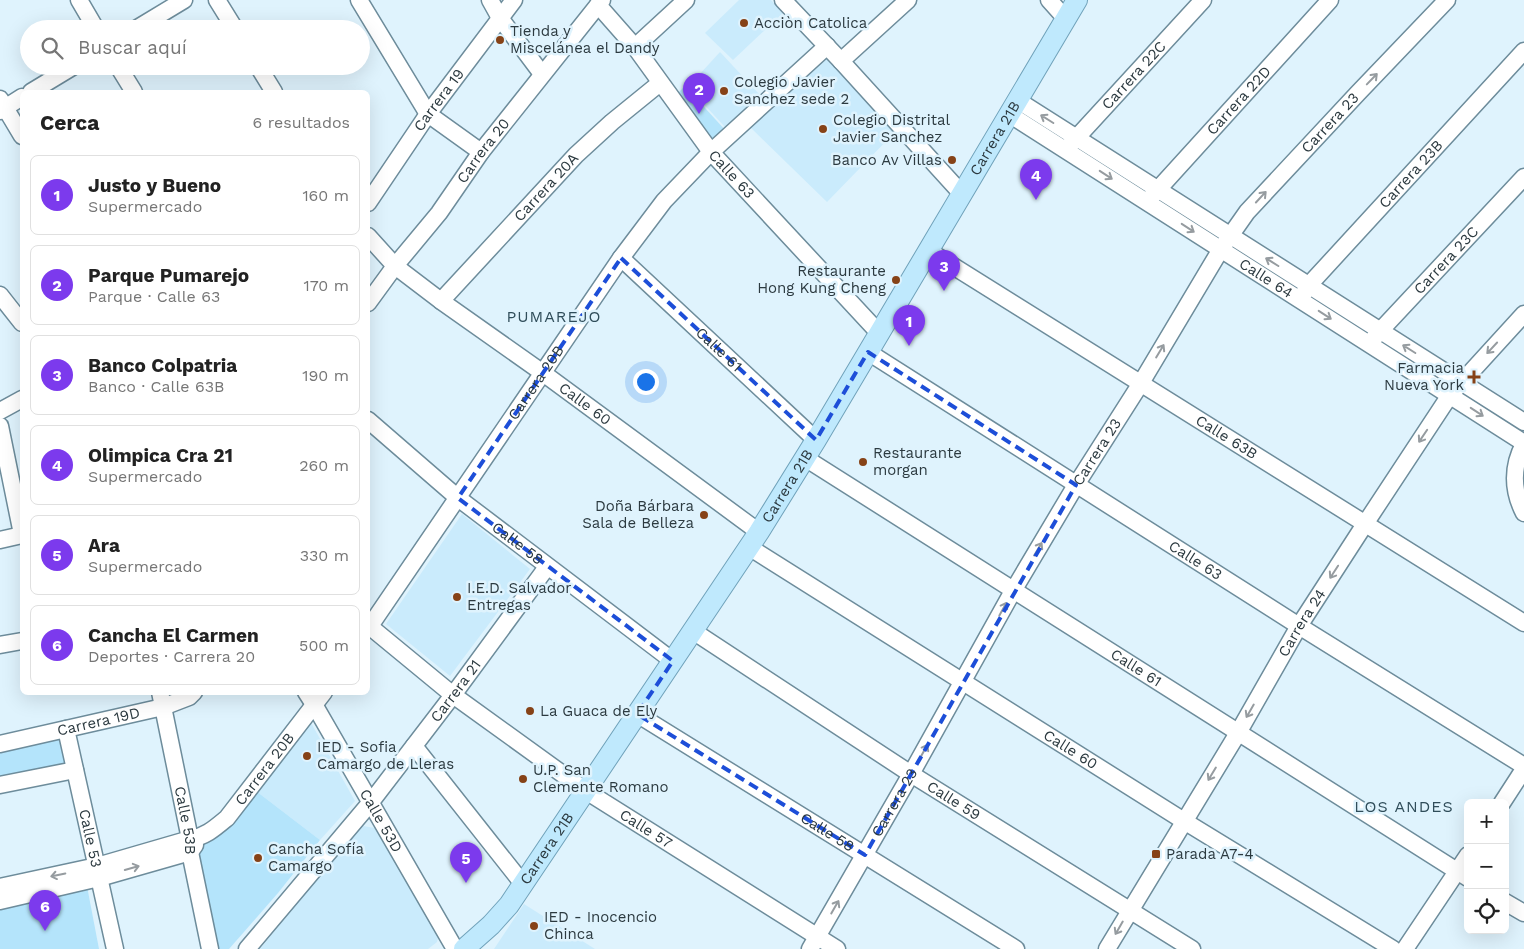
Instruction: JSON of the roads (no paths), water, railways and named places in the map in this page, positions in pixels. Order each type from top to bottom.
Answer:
[{"type":"main road","name":"Carrera 21B","points":[[464,949],[491,925],[509,905],[754,540],[816,440],[1077,0]]},
{"type":"street","points":[[78,0],[90,20]]},
{"type":"street","points":[[151,20],[184,0]]},
{"type":"street","points":[[217,0],[229,20]]},
{"type":"street","points":[[359,0],[428,114],[480,152]]},
{"type":"street","points":[[490,0],[500,18],[542,74]]},
{"type":"street","name":"Carrera 19","points":[[370,200],[428,114],[514,0]]},
{"type":"street","points":[[636,47],[686,0]]},
{"type":"street","points":[[783,0],[962,194]]},
{"type":"street","points":[[841,61],[908,0]]},
{"type":"street","points":[[1049,0],[1066,19]]},
{"type":"street","name":"Carrera 22C","points":[[1071,144],[1203,0]]},
{"type":"street","name":"Carrera 22D","points":[[1152,195],[1330,0]]},
{"type":"street","name":"Carrera 23","points":[[814,943],[1013,591],[1226,242],[1247,212],[1447,0]]},
{"type":"street","name":"Calle 63","points":[[600,2],[636,47],[711,152],[879,333]]},
{"type":"street","name":"Carrera 20","points":[[370,300],[395,266],[439,213],[480,152],[600,2]]},
{"type":"street","name":"Carrera 20B","points":[[370,624],[621,258],[664,201],[711,152],[827,46]]},
{"type":"street","name":"Carrera 23B","points":[[1304,292],[1524,51]]},
{"type":"street","points":[[33,90],[59,75]]},
{"type":"street","points":[[124,75],[133,90]]},
{"type":"street","points":[[264,75],[273,90]]},
{"type":"street","name":"Carrera 20A","points":[[440,301],[576,155],[612,122],[660,83]]},
{"type":"street","points":[[20,98],[2,106],[20,133]]},
{"type":"street","name":"Calle 64","points":[[1013,107],[1304,292],[1370,344],[1524,443]]},
{"type":"street","name":"Carrera 23C","points":[[1370,344],[1380,330],[1524,177]]},
{"type":"street","name":"Calle 60","points":[[370,238],[395,266],[440,301],[543,373],[754,540],[963,682],[1184,821],[1393,949]]},
{"type":"street","name":"Calle 63B","points":[[929,251],[1524,623]]},
{"type":"street","name":"Calle 61","points":[[621,258],[816,440]]},
{"type":"street","name":"Calle 64","points":[[1304,292],[1380,330],[1524,422]]},
{"type":"street","points":[[0,295],[20,320]]},
{"type":"street","name":"Carrera 24","points":[[1107,949],[1238,733],[1299,626],[1365,524],[1450,395],[1524,314]]},
{"type":"street","name":"Calle 63","points":[[868,352],[1524,768]]},
{"type":"street","points":[[0,411],[20,400]]},
{"type":"street","name":"Calle 58","points":[[370,422],[458,498],[673,662]]},
{"type":"street","points":[[0,426],[20,524]]},
{"type":"street","points":[[1524,443],[1517,458],[1515,482],[1519,503],[1524,513]]},
{"type":"street","name":"Calle 61","points":[[805,458],[1462,875]]},
{"type":"street","points":[[0,540],[20,535]]},
{"type":"street","name":"Carrera 21","points":[[247,949],[371,802],[454,695],[548,568]]},
{"type":"street","name":"Calle 57","points":[[370,629],[454,695],[586,791],[814,943],[837,949]]},
{"type":"street","name":"Calle 59","points":[[693,631],[911,774],[1192,949]]},
{"type":"street","points":[[0,645],[20,641]]},
{"type":"street","name":"Carrera 19D","points":[[0,744],[66,729],[162,700],[190,697],[192,695]]},
{"type":"street","name":"Carrera 20B","points":[[193,843],[227,818],[315,697]]},
{"type":"street","name":"Calle 53D","points":[[315,697],[371,802],[455,949]]},
{"type":"street","name":"Calle 53B","points":[[162,700],[193,843],[210,949]]},
{"type":"street","name":"Calle 58","points":[[637,714],[1016,949]]},
{"type":"street","name":"Calle 53","points":[[66,729],[115,949]]},
{"type":"street","points":[[414,746],[523,884]]},
{"type":"street","points":[[1505,799],[1524,768]]},
{"type":"street","points":[[0,785],[75,770]]},
{"type":"street","points":[[0,901],[193,843]]},
{"type":"street","points":[[0,887],[98,872]]},
{"type":"street","points":[[1405,949],[1462,875]]},
{"type":"street","points":[[1509,904],[1524,913]]},
{"type":"place","name":"Acciòn Catolica","points":[[744,23]]},
{"type":"place","name":"Tienda y Miscelánea el Dandy","points":[[500,40]]},
{"type":"place","name":"Colegio Javier Sanchez sede 2","points":[[724,91]]},
{"type":"place","name":"Parque Pumarejo","points":[[699,114]]},
{"type":"place","name":"Colegio Distrital Javier Sanchez","points":[[823,129]]},
{"type":"place","name":"Banco Av Villas","points":[[952,160]]},
{"type":"place","name":"Olimpica Cra 21","points":[[1036,200]]},
{"type":"place","name":"Restaurante Hong Kung Cheng","points":[[896,280]]},
{"type":"place","name":"Banco Colpatria","points":[[944,291]]},
{"type":"place","name":"Justo y Bueno","points":[[909,346]]},
{"type":"place","name":"Farmacia Nueva York","points":[[1474,377]]},
{"type":"place","name":"Restaurante morgan","points":[[863,462]]},
{"type":"place","name":"Doña Bárbara Sala de Belleza","points":[[704,515]]},
{"type":"place","name":"I.E.D. Salvador Entregas","points":[[457,597]]},
{"type":"place","name":"La Guaca de Ely","points":[[530,711]]},
{"type":"place","name":"IED - Sofia Camargo de Lleras","points":[[307,756]]},
{"type":"place","name":"U.P. San Clemente Romano","points":[[523,779]]},
{"type":"place","name":"Parada A7-4","points":[[1156,854]]},
{"type":"place","name":"Cancha Sofía Camargo","points":[[258,858]]},
{"type":"place","name":"Ara","points":[[466,883]]},
{"type":"place","name":"IED - Inocencio Chinca","points":[[534,926]]},
{"type":"place","name":"Cancha El Carmen","points":[[45,931]]},
{"type":"district","name":"PUMAREJO","points":[[554,316]]},
{"type":"district","name":"LOS ANDES","points":[[1404,806]]}]
